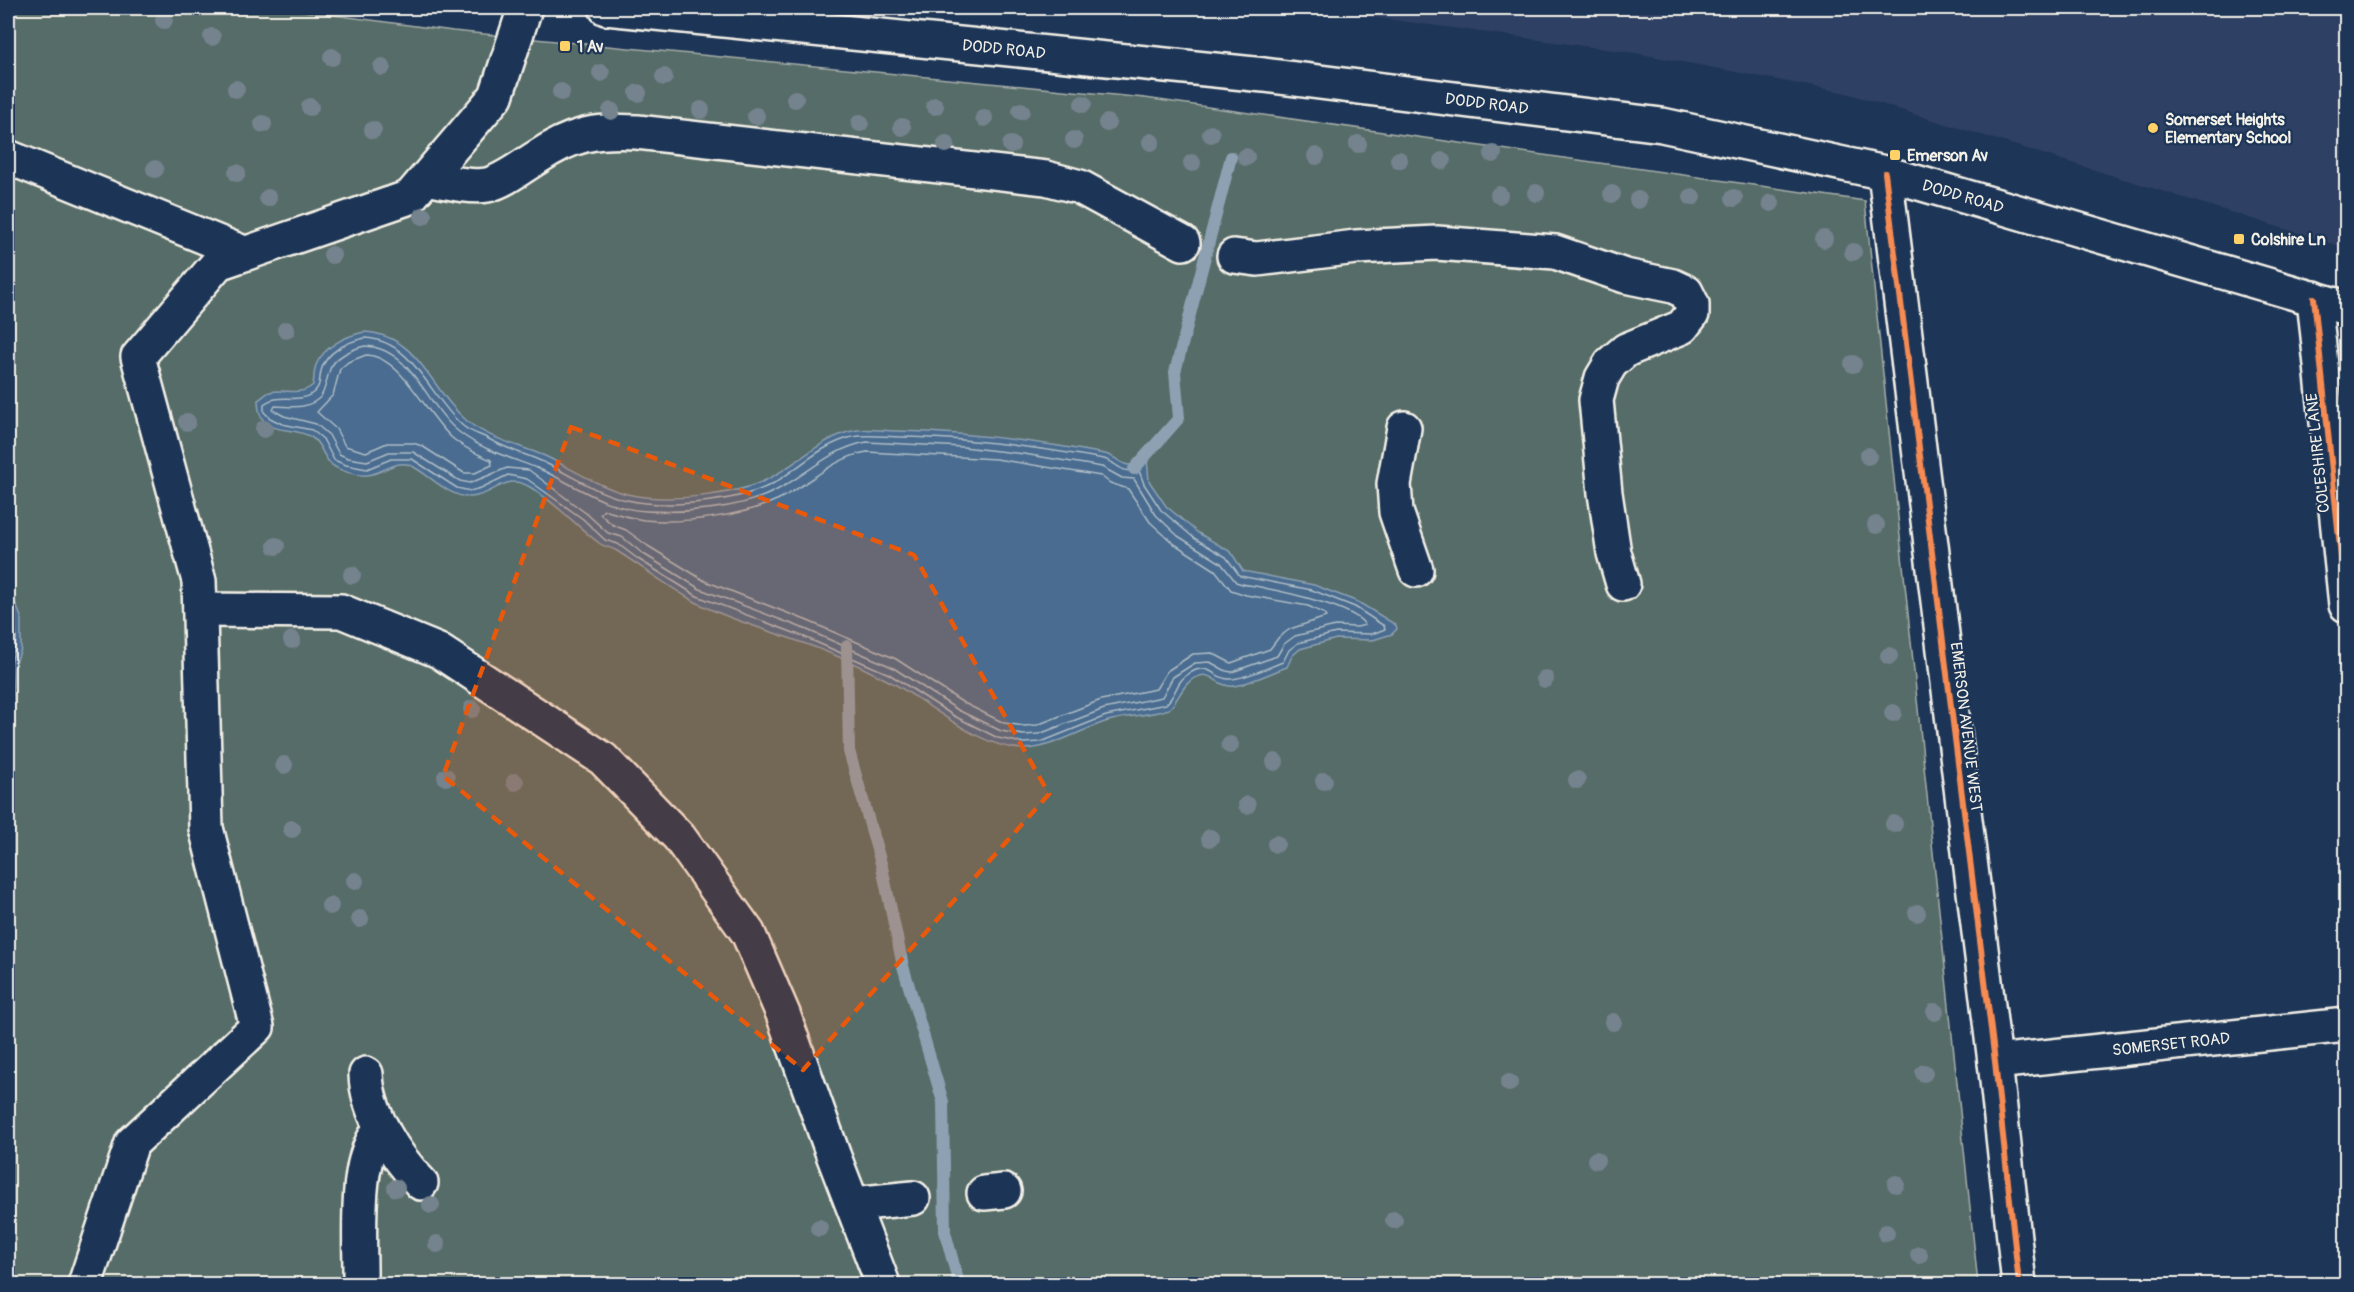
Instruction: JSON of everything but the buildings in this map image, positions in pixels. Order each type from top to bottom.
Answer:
[{"type":"street","points":[[85,1284],[132,1143],[257,1027],[206,828],[200,581],[138,357],[218,262],[410,197],[496,96],[525,8]]},
{"type":"street","name":"DODD ROAD","points":[[622,8],[1264,75],[1662,125],[1885,173],[2346,308]]},
{"type":"street","points":[[427,178],[486,185],[570,139],[602,130],[637,132],[1046,178],[1080,187],[1183,243]]},
{"type":"street","points":[[8,157],[244,253]]},
{"type":"street","name":"EMERSON AVENUE WEST","points":[[1885,173],[1995,1062],[2019,1284]]},
{"type":"street","points":[[1234,256],[1257,259],[1356,247],[1458,244],[1555,252],[1625,276],[1674,286],[1686,292],[1692,304],[1692,314],[1682,327],[1626,350],[1611,363],[1602,378],[1596,400],[1605,493],[1614,553],[1623,584]]},
{"type":"street","name":"COLESHIRE LANE","points":[[2314,298],[2346,604]]},
{"type":"street","points":[[1404,428],[1394,484],[1396,512],[1416,570]]},
{"type":"street","points":[[200,610],[341,610],[439,651],[603,759],[679,837],[748,933],[783,1014],[883,1284]]},
{"type":"street","name":"SOMERSET ROAD","points":[[1995,1062],[2346,1025]]},
{"type":"street","points":[[366,1074],[367,1088],[376,1118],[409,1171],[421,1183]]},
{"type":"street","points":[[360,1284],[360,1210],[364,1166],[371,1141],[382,1128]]},
{"type":"street","points":[[853,1204],[913,1198]]},
{"type":"highlighted area","points":[[571,427],[914,555],[1049,794],[803,1070],[443,776]]},
{"type":"shaded area","name":"Somerset Heights Elementary School","points":[[1365,8],[2346,8],[2346,248],[1846,93],[1635,53],[1364,16]]},
{"type":"green space","points":[[8,8],[281,8],[453,31],[1145,98],[1865,201],[1978,1284],[8,1284]]},
{"type":"water","points":[[364,332],[383,335],[399,343],[411,353],[454,408],[476,427],[494,437],[545,456],[605,487],[642,497],[700,496],[756,484],[780,472],[827,441],[848,432],[860,430],[950,433],[1028,441],[1105,454],[1127,465],[1131,465],[1140,455],[1147,459],[1149,481],[1166,506],[1198,533],[1231,552],[1243,571],[1314,585],[1358,602],[1396,625],[1397,629],[1392,634],[1373,640],[1336,639],[1300,649],[1292,656],[1287,667],[1239,685],[1224,685],[1208,676],[1200,676],[1185,686],[1169,709],[1108,721],[1044,746],[1024,749],[1006,747],[970,732],[901,688],[862,667],[703,606],[617,551],[599,543],[548,500],[521,483],[507,483],[471,497],[447,490],[419,470],[406,464],[395,465],[373,474],[352,473],[332,465],[317,442],[311,437],[303,433],[277,428],[263,420],[259,412],[258,400],[270,392],[308,389],[313,385],[316,365],[324,352],[343,339]]},
{"type":"water","points":[[8,591],[11,592],[21,617],[21,649],[14,668],[11,719],[8,719]]},
{"type":"waterway","points":[[1134,469],[1179,418],[1175,372],[1231,157]]},
{"type":"waterway","points":[[847,646],[849,751],[882,867],[903,966],[943,1102],[945,1232],[959,1284]]},
{"type":"cycle path","points":[[1885,173],[1995,1062],[2019,1284]]},
{"type":"cycle path","points":[[2314,298],[2346,605]]},
{"type":"place","name":"1 Av","points":[[565,46]]},
{"type":"place","name":"Somerset Heights Elementary School","points":[[2153,128]]},
{"type":"place","name":"Emerson Av","points":[[1895,155]]},
{"type":"place","name":"Colshire Ln","points":[[2239,239]]}]
